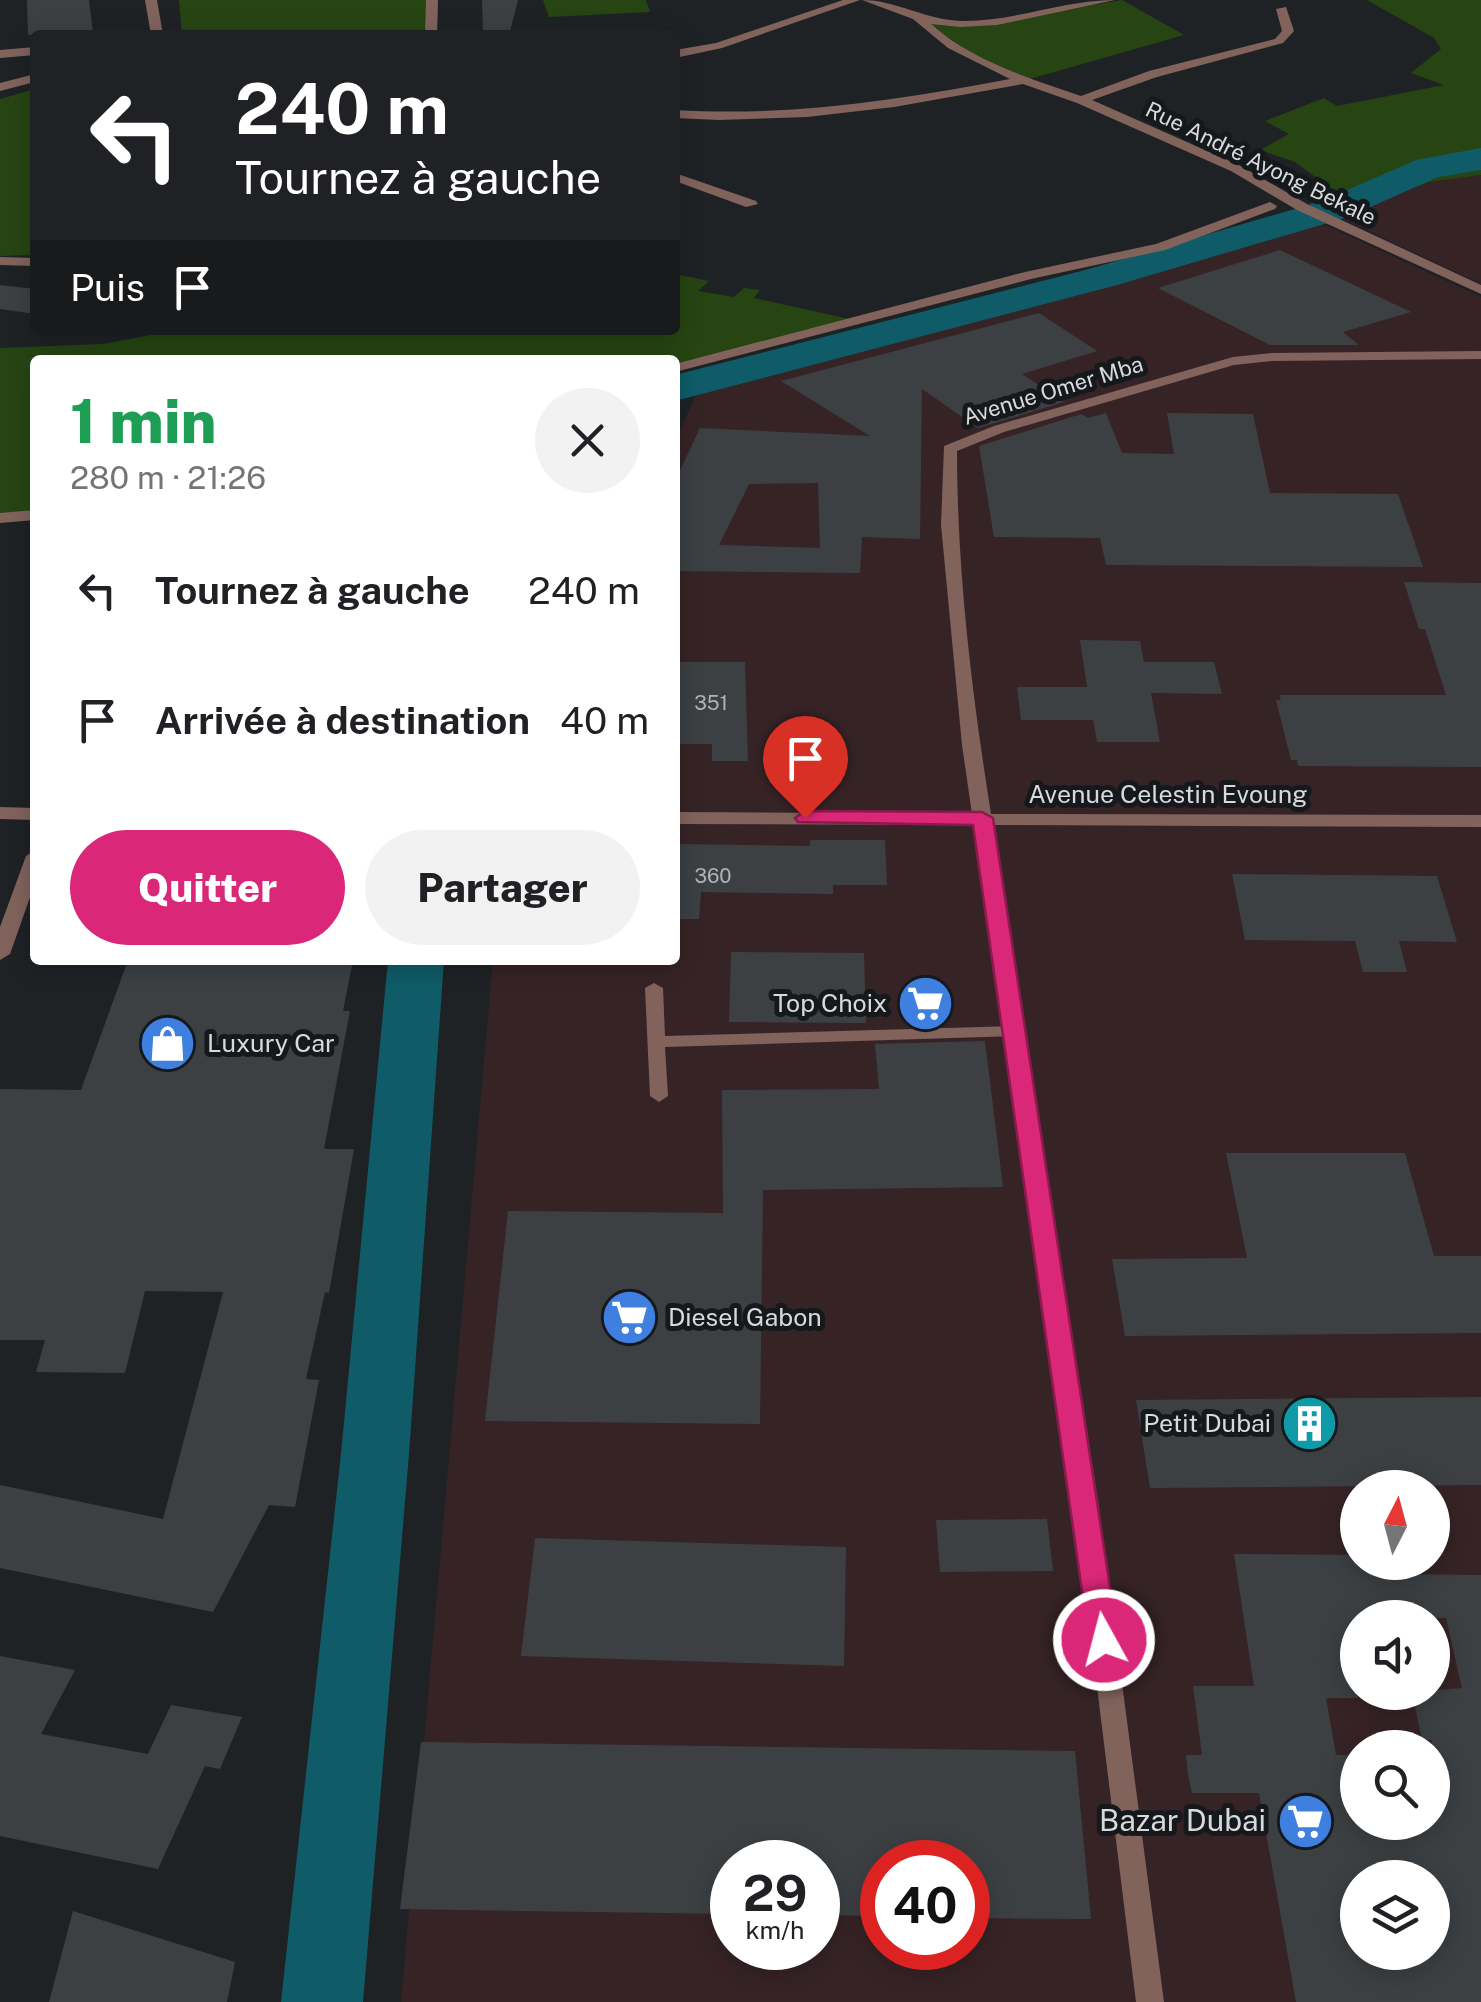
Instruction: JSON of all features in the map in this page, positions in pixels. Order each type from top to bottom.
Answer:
[{"type":"street","points":[[151,0],[156,30]]},
{"type":"street","points":[[431,30],[432,0]]},
{"type":"street","points":[[680,53],[718,46],[854,0]]},
{"type":"street","points":[[868,0],[917,18],[959,24],[999,21],[1109,0]]},
{"type":"street","name":"Rue André Ayong Bekale","points":[[1081,100],[1153,74],[1279,40],[1288,31],[1282,10]]},
{"type":"street","points":[[917,18],[950,45],[1024,80],[1081,100]]},
{"type":"street","points":[[0,54],[30,51]]},
{"type":"street","points":[[0,87],[30,79]]},
{"type":"street","points":[[680,114],[746,116],[895,104],[1024,80]]},
{"type":"street","name":"Rue André Ayong Bekale","points":[[1081,100],[1236,168],[1302,207],[1481,290]]},
{"type":"street","points":[[680,180],[751,204]]},
{"type":"street","points":[[680,367],[1030,275],[1160,247],[1270,206]]},
{"type":"street","points":[[0,262],[30,262]]},
{"type":"street","name":"Avenue Omer Mba","points":[[982,818],[949,525],[949,449],[998,429],[1232,360],[1272,356],[1481,355]]},
{"type":"street","points":[[0,518],[30,515]]},
{"type":"street","points":[[0,813],[30,814]]},
{"type":"street","name":"Avenue Celestin Evoung","points":[[680,818],[1481,821]]},
{"type":"street","points":[[982,818],[1086,1500],[1150,2002]]},
{"type":"street","points":[[0,954],[30,870]]},
{"type":"lane","points":[[654,988],[659,1096]]},
{"type":"lane","points":[[656,1042],[1016,1031]]},
{"type":"shaded area","points":[[1481,175],[1481,284],[1337,216],[1430,182]]},
{"type":"shaded area","points":[[1320,223],[1481,297],[1481,2002],[401,2002],[493,965],[680,965],[680,430],[697,393],[1033,305]]},
{"type":"green space","points":[[179,0],[432,0],[431,30],[182,30]]},
{"type":"green space","points":[[543,0],[646,0],[650,12],[549,17]]},
{"type":"green space","points":[[1122,0],[1184,35],[1026,80],[984,61],[917,17],[959,24],[999,21]]},
{"type":"green space","points":[[1367,0],[1481,0],[1481,175],[1430,182],[1337,216],[1309,204],[1334,191],[1295,162],[1260,150],[1289,134],[1265,121],[1324,98],[1337,106],[1444,85],[1411,73],[1441,49],[1434,38]]},
{"type":"green space","points":[[30,90],[30,255],[0,256],[0,99]]},
{"type":"green space","points":[[680,275],[709,281],[698,291],[734,297],[744,288],[760,290],[754,298],[858,321],[680,367],[680,355],[30,355],[30,515],[0,518],[0,348],[103,344],[151,335],[680,335]]},
{"type":"building","points":[[27,0],[89,0],[93,30],[30,30],[28,35]]},
{"type":"building","points":[[482,0],[518,0],[510,30],[483,30]]},
{"type":"building","points":[[1280,250],[1411,312],[1343,332],[1359,345],[1270,345],[1158,288]]},
{"type":"building","points":[[0,285],[30,288],[30,313],[0,309]]},
{"type":"building","points":[[1039,313],[1097,351],[1022,374],[1064,402],[978,428],[922,389],[920,539],[862,537],[860,573],[680,571],[680,470],[700,428],[870,436],[781,381]],"holes":[[[818,483],[820,548],[719,545],[749,484]]]},
{"type":"building","points":[[1106,413],[1122,453],[1174,454],[1167,413],[1253,414],[1270,493],[1398,494],[1423,567],[1106,565],[1100,538],[994,537],[979,446],[1081,414],[1088,418]]},
{"type":"building","points":[[1404,582],[1481,583],[1481,767],[1298,766],[1297,760],[1291,760],[1276,700],[1281,700],[1279,695],[1446,695],[1425,629],[1419,629]]},
{"type":"building","points":[[1080,640],[1140,641],[1144,662],[1214,662],[1222,694],[1151,693],[1160,742],[1097,742],[1093,720],[1021,720],[1017,687],[1087,687]]},
{"type":"building","points":[[680,662],[745,662],[748,761],[712,761],[712,744],[680,744]]},
{"type":"building","points":[[810,840],[885,840],[887,885],[833,885],[833,894],[701,892],[699,919],[680,919],[680,844],[810,846]]},
{"type":"building","points":[[1232,874],[1437,876],[1457,942],[1399,941],[1407,972],[1363,972],[1355,941],[1245,940]]},
{"type":"building","points":[[731,952],[864,953],[866,1023],[729,1022]]},
{"type":"building","points":[[126,965],[352,965],[343,1011],[350,1011],[324,1149],[354,1149],[329,1293],[325,1292],[306,1379],[319,1380],[295,1507],[269,1505],[213,1612],[0,1568],[0,1485],[163,1519],[223,1292],[145,1291],[125,1373],[36,1372],[45,1340],[0,1340],[0,1089],[81,1090]]},
{"type":"building","name":"Diesel Gabon","points":[[985,1041],[1003,1187],[763,1190],[760,1424],[485,1421],[508,1211],[723,1213],[722,1090],[879,1089],[875,1044]]},
{"type":"building","points":[[1226,1153],[1405,1153],[1434,1256],[1481,1256],[1481,1333],[1125,1336],[1112,1259],[1247,1258]]},
{"type":"building","name":"Petit Dubai","points":[[1481,1397],[1481,1485],[1450,1485],[1450,1470],[1340,1470],[1340,1486],[1150,1488],[1136,1400]]},
{"type":"building","points":[[1047,1519],[1053,1571],[940,1572],[936,1520]]},
{"type":"building","points":[[535,1538],[846,1547],[844,1666],[521,1656]]},
{"type":"building","points":[[1234,1554],[1340,1555],[1340,1580],[1450,1580],[1450,1575],[1481,1575],[1481,2002],[1296,2002],[1259,1793],[1192,1793],[1186,1755],[1202,1755],[1193,1686],[1254,1686]],"holes":[[[1340,1600],[1450,1600],[1450,1636],[1462,1688],[1450,1689],[1450,1710],[1416,1710],[1420,1730],[1450,1730],[1450,1840],[1340,1840],[1340,1755],[1336,1755],[1326,1698],[1340,1698]]]},
{"type":"building","points":[[0,1656],[75,1670],[41,1734],[148,1754],[171,1705],[242,1717],[220,1769],[205,1766],[158,1869],[0,1836]]},
{"type":"building","points":[[421,1742],[1075,1751],[1091,1919],[990,1918],[990,1840],[860,1840],[860,1916],[840,1915],[840,1840],[710,1840],[710,1914],[400,1909]]},
{"type":"building","points":[[73,1911],[235,1962],[227,2002],[49,2002]]},
{"type":"waterway","points":[[680,387],[1103,277],[1335,209],[1429,168],[1481,159]]},
{"type":"waterway","points":[[322,2002],[375,1454],[416,965]]},
{"type":"place","name":"Top Choix","points":[[926,1003]]},
{"type":"place","name":"Luxury Car","points":[[168,1043]]},
{"type":"place","name":"Diesel Gabon","points":[[629,1317]]},
{"type":"place","name":"Petit Dubai","points":[[1310,1423]]},
{"type":"place","name":"Bazar Dubai","points":[[1305,1821]]},
{"type":"route","points":[[805,818],[982,818],[1104,1640]]}]
